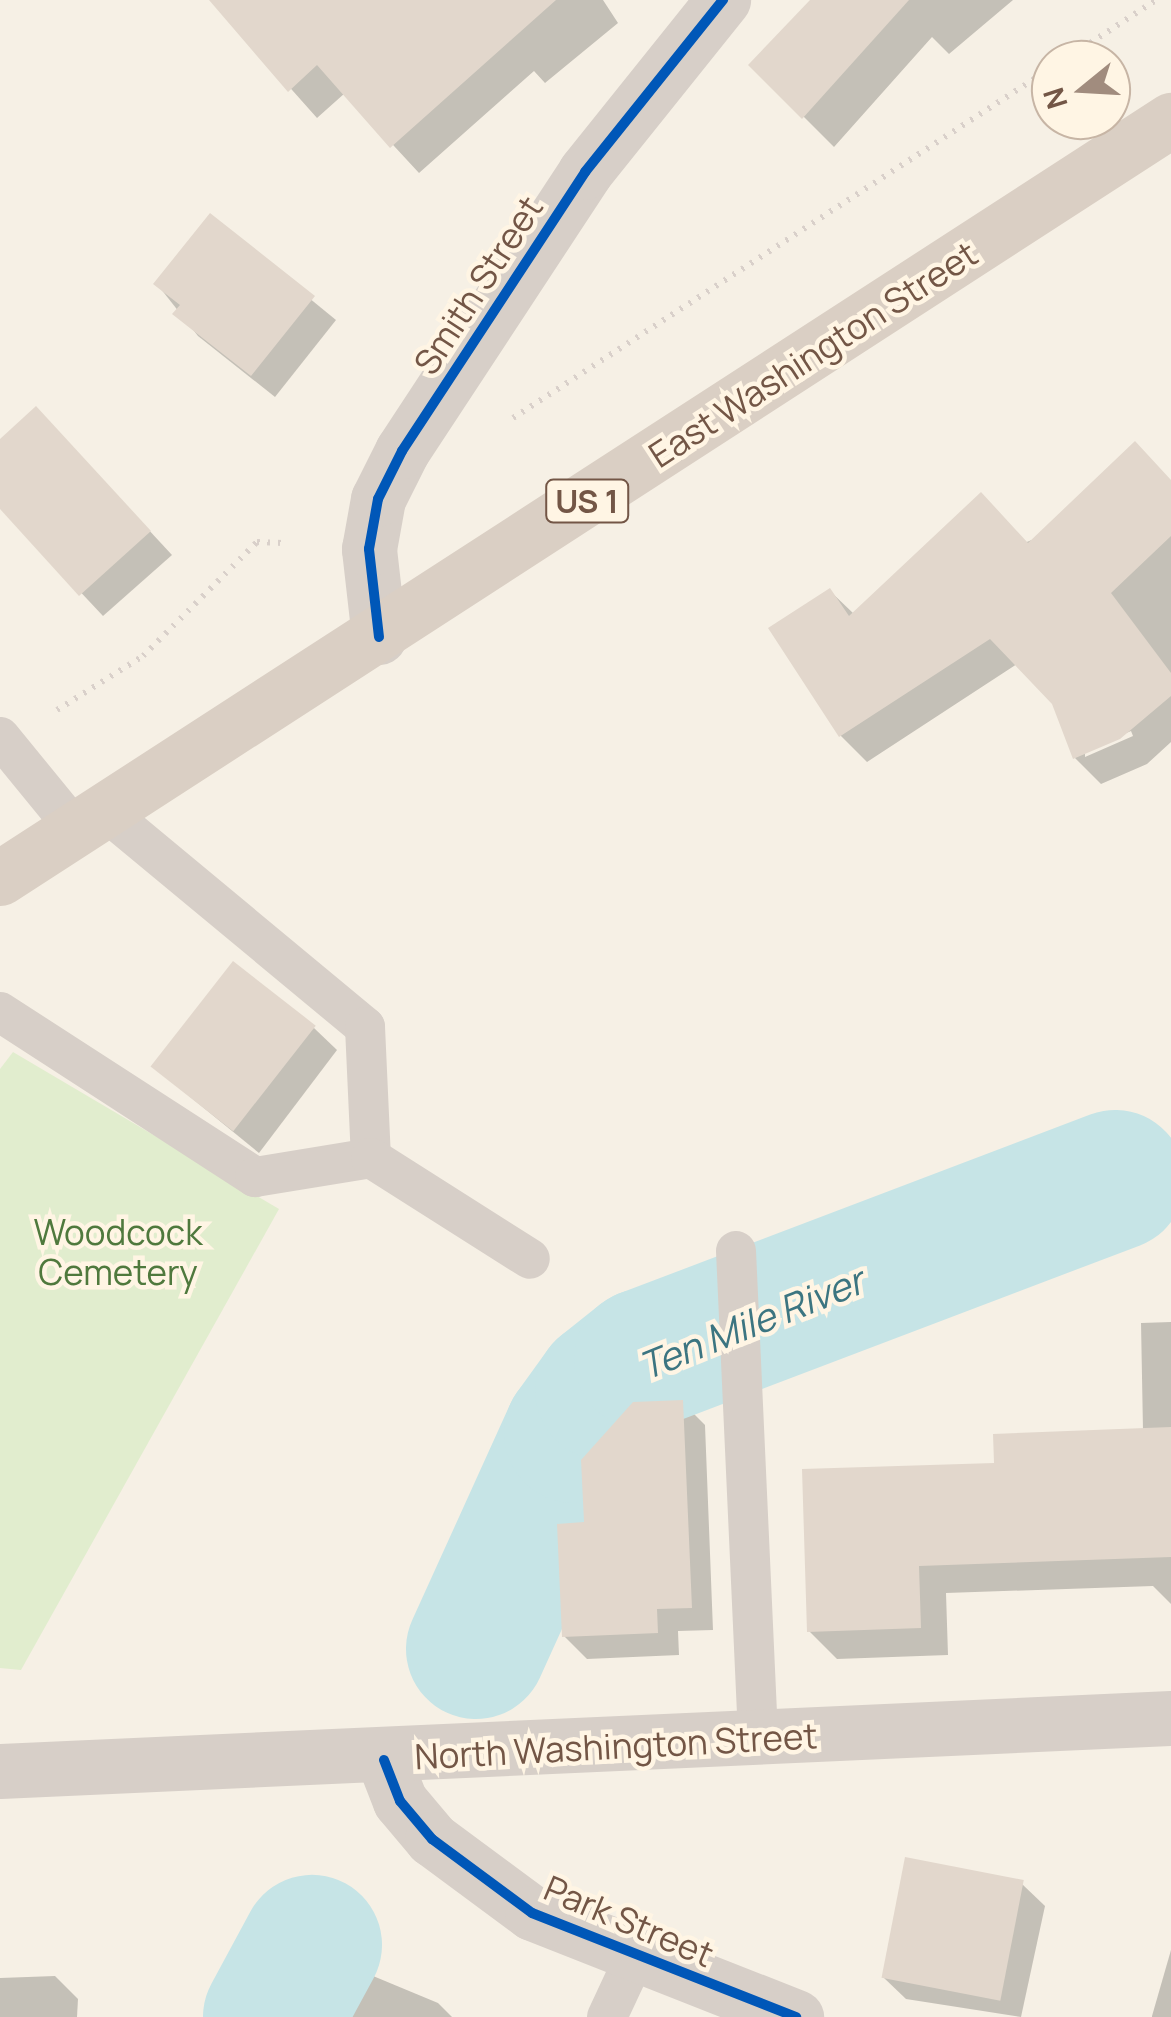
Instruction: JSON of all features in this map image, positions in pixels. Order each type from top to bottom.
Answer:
[{"type":"main road","name":"East Washington Street","points":[[0,878],[1171,120]]},
{"type":"street","name":"Smith Street","points":[[378,636],[369,549],[378,498],[402,450],[585,172],[723,0]]},
{"type":"street","name":"North Washington Street","points":[[0,1771],[384,1760],[758,1737],[1171,1718]]},
{"type":"street","name":"Park Street","points":[[384,1760],[400,1801],[479,1879],[634,1959],[796,2017]]},
{"type":"lane","points":[[2,740],[91,820],[365,1027],[371,1158]]},
{"type":"lane","points":[[0,1012],[256,1177],[371,1158],[530,1259]]},
{"type":"lane","points":[[736,1251],[758,1737]]},
{"type":"lane","points":[[607,2017],[634,1959]]},
{"type":"path","points":[[1095,40],[1156,0]]},
{"type":"path","points":[[513,418],[1031,81]]},
{"type":"path","points":[[2,740],[143,656],[257,542],[283,542]]},
{"type":"green space","name":"Woodcock Cemetery","points":[[13,1052],[279,1209],[21,1670],[0,1668],[0,1069]]},
{"type":"building","points":[[209,0],[556,0],[390,148],[317,65],[288,92]]},
{"type":"building","points":[[810,0],[909,0],[802,119],[748,65]]},
{"type":"building","points":[[210,213],[315,296],[251,376],[172,314],[180,305],[153,284]]},
{"type":"building","points":[[36,406],[151,531],[79,596],[0,509],[0,439]]},
{"type":"building","points":[[1135,441],[1171,480],[1171,536],[1111,593],[1171,673],[1171,696],[1120,739],[1073,759],[1052,704],[990,639],[839,737],[768,628],[830,588],[849,616],[981,492],[1028,543]]},
{"type":"building","points":[[233,961],[316,1026],[233,1131],[151,1067]]},
{"type":"building","points":[[683,1400],[692,1608],[657,1609],[658,1633],[562,1637],[557,1524],[584,1522],[581,1460],[633,1402]]},
{"type":"building","points":[[1171,1427],[1171,1557],[919,1566],[921,1628],[807,1632],[802,1469],[994,1463],[993,1434]]},
{"type":"building","points":[[905,1857],[1024,1880],[1000,2001],[882,1978]]},
{"type":"waterway","name":"Ten Mile River","points":[[476,1649],[574,1433],[605,1390],[644,1359],[1115,1180]]},
{"type":"waterway","name":"Ten Mile River","points":[[273,2017],[312,1945]]},
{"type":"cycle path","points":[[379,637],[369,549],[378,499],[402,451],[585,172],[723,0]]},
{"type":"cycle path","points":[[384,1760],[400,1801],[432,1839],[532,1913],[796,2017]]}]
